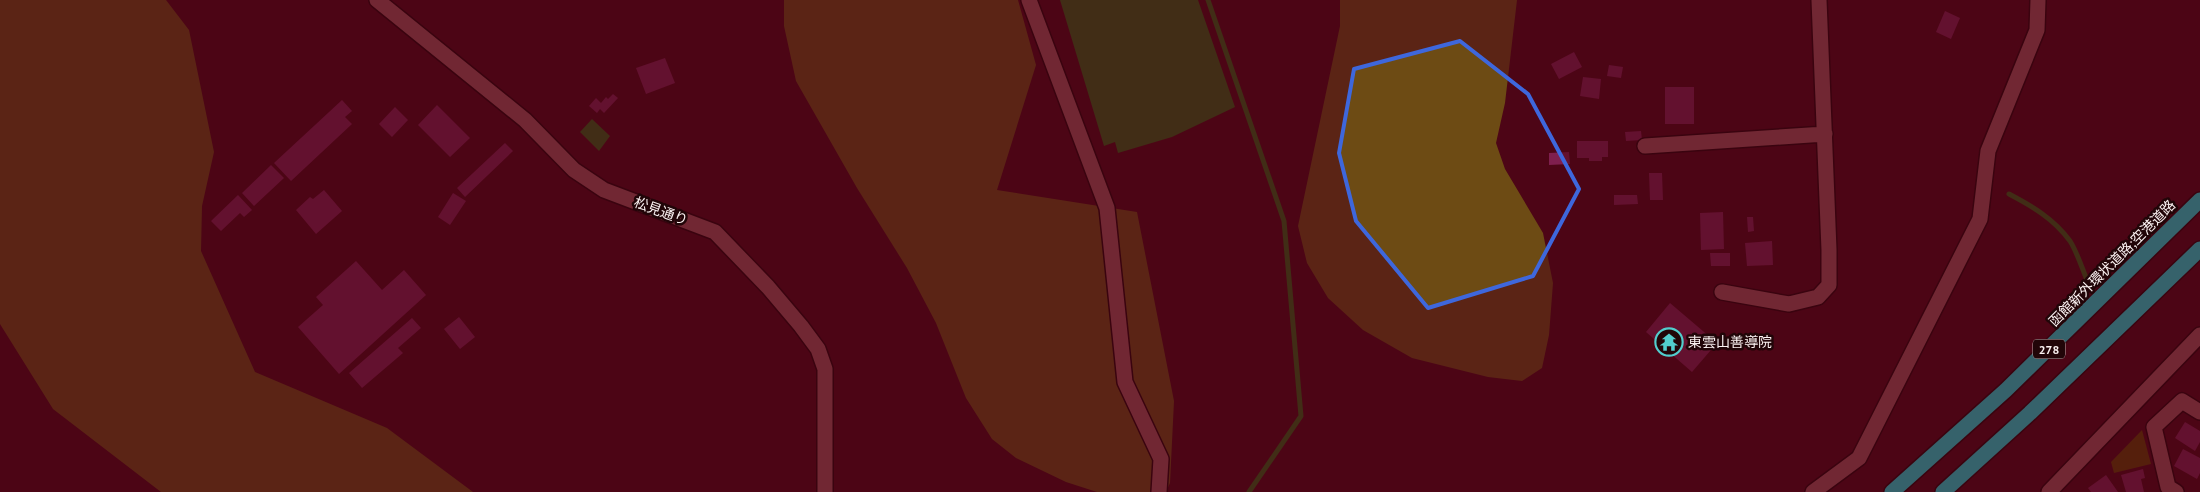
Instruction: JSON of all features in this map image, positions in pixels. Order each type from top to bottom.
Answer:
[{"type":"highway","name":"函館新外環状道路;空港道路","points":[[1892,492],[2006,390],[2200,200]]},
{"type":"highway","name":"278","points":[[1943,492],[2030,413],[2200,249]]},
{"type":"street","name":"松見通り","points":[[377,0],[526,120],[574,170],[604,190],[715,232],[768,287],[818,349],[825,369],[825,492]]},
{"type":"street","points":[[1029,0],[1107,208],[1125,382],[1160,459],[1159,492]]},
{"type":"street","points":[[1722,292],[1789,304],[1818,297],[1829,285],[1819,0]]},
{"type":"street","points":[[1813,492],[1859,458],[1980,219],[1988,151],[2037,30],[2038,0]]},
{"type":"street","points":[[1645,146],[1825,134]]},
{"type":"street","points":[[2049,492],[2200,335]]},
{"type":"street","points":[[2176,492],[2168,487],[2154,427],[2182,402],[2200,412]]},
{"type":"highlighted area","points":[[1460,41],[1528,94],[1579,189],[1533,276],[1428,308],[1356,221],[1339,153],[1354,69]]},
{"type":"shaded area","points":[[0,0],[166,0],[189,30],[214,152],[202,206],[201,251],[255,372],[387,428],[473,492],[161,492],[53,409],[0,324]]},
{"type":"shaded area","points":[[784,0],[1018,0],[1036,65],[997,190],[1137,212],[1174,401],[1170,483],[1166,492],[1097,492],[1066,482],[1016,458],[992,439],[966,398],[936,323],[907,268],[857,188],[796,81],[784,26]]},
{"type":"shaded area","points":[[1060,0],[1198,0],[1235,107],[1172,137],[1118,153],[1115,142],[1104,146]]},
{"type":"shaded area","points":[[1340,0],[1517,0],[1505,103],[1496,143],[1505,169],[1543,233],[1553,283],[1549,335],[1542,368],[1522,381],[1488,377],[1412,358],[1363,330],[1328,298],[1307,263],[1298,226],[1340,26]]},
{"type":"shaded area","points":[[592,119],[610,136],[599,151],[580,132]]},
{"type":"shaded area","points":[[2142,430],[2151,464],[2114,473],[2111,462]]},
{"type":"building","points":[[1945,11],[1960,18],[1951,39],[1936,32]]},
{"type":"building","points":[[1574,52],[1582,67],[1559,79],[1551,64]]},
{"type":"building","points":[[665,58],[675,83],[646,94],[636,68]]},
{"type":"building","points":[[1609,65],[1623,67],[1621,78],[1607,76]]},
{"type":"building","points":[[1583,77],[1601,79],[1599,99],[1580,96]]},
{"type":"building","points":[[1665,87],[1694,87],[1694,124],[1665,124]]},
{"type":"building","points":[[613,94],[618,98],[604,113],[600,109],[597,113],[589,106],[596,98],[601,103],[606,97],[608,99]]},
{"type":"building","points":[[342,100],[352,111],[345,117],[352,124],[291,181],[274,163]]},
{"type":"building","points":[[437,105],[470,138],[450,157],[418,125]]},
{"type":"building","points":[[395,107],[408,120],[392,137],[379,124]]},
{"type":"building","points":[[1641,131],[1642,140],[1626,141],[1625,132]]},
{"type":"building","points":[[1577,141],[1608,141],[1608,157],[1602,157],[1602,161],[1589,161],[1589,158],[1577,158]]},
{"type":"building","points":[[505,143],[513,151],[465,197],[457,188]]},
{"type":"building","points":[[1569,152],[1570,164],[1549,165],[1549,153]]},
{"type":"building","points":[[271,165],[284,178],[254,206],[242,193]]},
{"type":"building","points":[[1649,173],[1662,173],[1663,200],[1650,200]]},
{"type":"building","points":[[324,190],[342,211],[316,234],[296,210],[310,197],[313,199]]},
{"type":"building","points":[[453,193],[466,201],[450,225],[438,217]]},
{"type":"building","points":[[238,195],[252,210],[244,217],[240,213],[221,231],[211,221]]},
{"type":"building","points":[[1614,195],[1637,195],[1638,204],[1614,205]]},
{"type":"building","points":[[1723,212],[1724,249],[1701,250],[1700,213]]},
{"type":"building","points":[[1747,217],[1753,217],[1754,231],[1748,232]]},
{"type":"building","points":[[1772,241],[1773,265],[1747,266],[1745,243]]},
{"type":"building","points":[[1710,253],[1730,253],[1730,266],[1711,266]]},
{"type":"building","points":[[356,261],[382,290],[404,270],[426,295],[339,374],[298,327],[323,305],[316,297]]},
{"type":"building","points":[[1670,303],[1717,343],[1692,372],[1646,332]]},
{"type":"building","points":[[459,317],[475,337],[460,349],[444,329]]},
{"type":"building","points":[[412,318],[421,328],[398,348],[403,353],[362,388],[349,373]]},
{"type":"building","points":[[2185,422],[2200,431],[2200,442],[2195,451],[2175,438]]},
{"type":"building","points":[[2183,449],[2200,458],[2200,473],[2197,479],[2174,466]]},
{"type":"building","points":[[2143,469],[2145,478],[2141,479],[2144,492],[2126,492],[2121,475]]},
{"type":"building","points":[[2106,475],[2118,492],[2091,492],[2088,488]]},
{"type":"waterway","points":[[1208,0],[1284,221],[1301,416],[1249,492]]},
{"type":"waterway","points":[[2009,194],[2042,214],[2064,233],[2075,250],[2087,280]]},
{"type":"place","name":"東雲山善導院","points":[[1669,342]]}]
